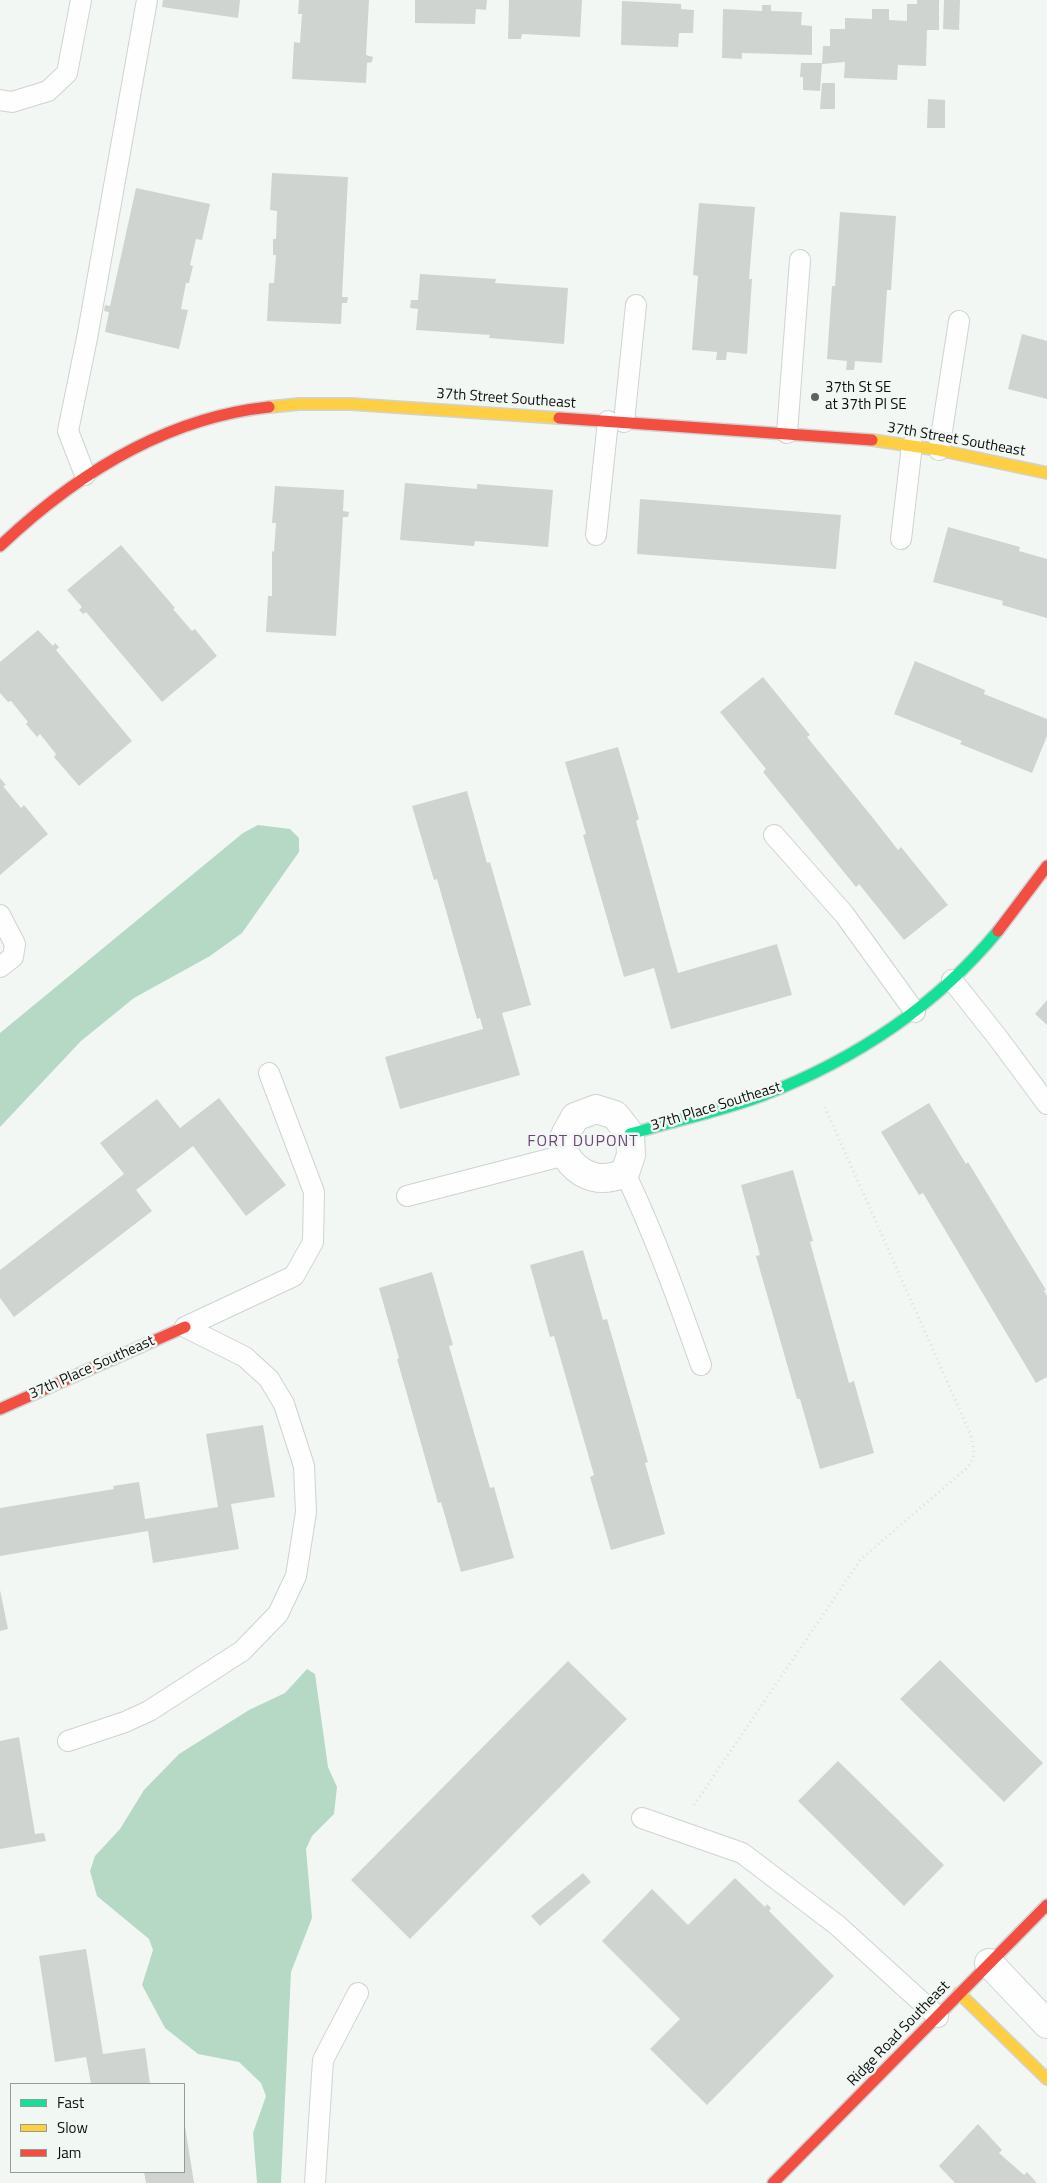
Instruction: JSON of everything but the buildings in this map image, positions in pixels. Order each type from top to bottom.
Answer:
[{"type":"street","name":"37th Street Southeast","points":[[0,546],[44,504],[85,475],[129,450],[183,427],[248,410],[278,406],[354,404],[867,439],[939,450],[1047,473]]},
{"type":"street","name":"37th Place Southeast","points":[[630,1134],[760,1096],[811,1075],[857,1052],[916,1012],[981,952],[1009,919],[1047,866]]},
{"type":"street","points":[[596,1109],[615,1115],[630,1134],[631,1155],[625,1173],[612,1178],[595,1178],[577,1169],[565,1156],[564,1139],[575,1117],[596,1109]]},
{"type":"street","name":"37th Place Southeast","points":[[0,1409],[184,1327]]},
{"type":"street","name":"Ridge Road Southeast","points":[[773,2183],[1047,1905]]},
{"type":"street","points":[[989,1963],[1047,2024]]},
{"type":"street","points":[[960,1993],[1047,2080]]},
{"type":"lane","points":[[0,100],[12,102],[48,91],[67,73],[81,0]]},
{"type":"lane","points":[[85,475],[68,431],[87,338],[147,0]]},
{"type":"lane","points":[[787,433],[800,260]]},
{"type":"lane","points":[[596,535],[636,305]]},
{"type":"lane","points":[[939,450],[959,321]]},
{"type":"lane","points":[[901,539],[912,445]]},
{"type":"lane","points":[[774,835],[844,914],[916,1012]]},
{"type":"lane","points":[[0,915],[15,944],[13,958],[0,968]]},
{"type":"lane","points":[[952,980],[1047,1104]]},
{"type":"lane","points":[[184,1327],[294,1276],[313,1242],[314,1192],[269,1073]]},
{"type":"lane","points":[[407,1196],[565,1156]]},
{"type":"lane","points":[[625,1173],[647,1218],[701,1365]]},
{"type":"lane","points":[[68,1740],[125,1722],[149,1711],[242,1651],[278,1614],[296,1576],[306,1512],[304,1466],[284,1404],[269,1379],[245,1357],[184,1327]]},
{"type":"lane","points":[[642,1818],[742,1853],[837,1925],[938,2017]]},
{"type":"lane","points":[[315,2183],[323,2060],[358,1993]]},
{"type":"path","points":[[676,1830],[861,1559],[967,1468],[973,1462],[975,1454],[970,1433],[811,1075]]},
{"type":"green space","points":[[258,825],[290,829],[299,838],[299,852],[242,933],[210,956],[134,998],[81,1041],[0,1127],[0,1033],[243,833]]},
{"type":"green space","points":[[307,1669],[315,1674],[328,1767],[337,1787],[334,1814],[312,1836],[306,1849],[312,1918],[291,1972],[281,2183],[257,2183],[253,2133],[266,2096],[261,2083],[239,2062],[198,2054],[165,2028],[142,1985],[153,1950],[149,1939],[97,1896],[90,1871],[95,1856],[120,1829],[144,1790],[179,1754],[249,1710],[285,1693]]},
{"type":"traffic: fast","points":[[630,1134],[745,1102],[795,1082],[828,1066],[890,1029],[919,1007],[947,984],[998,931]]},
{"type":"traffic: slow","points":[[269,407],[299,404],[351,404],[559,418]]},
{"type":"traffic: slow","points":[[872,440],[939,450],[1047,473]]},
{"type":"traffic: slow","points":[[959,1993],[1047,2079]]},
{"type":"traffic: jam","points":[[0,546],[59,496],[123,454],[193,423],[230,413],[269,407]]},
{"type":"traffic: jam","points":[[559,418],[872,440]]},
{"type":"traffic: jam","points":[[998,931],[1047,866]]},
{"type":"traffic: jam","points":[[0,1409],[185,1327]]},
{"type":"traffic: jam","points":[[773,2183],[1047,1905]]},
{"type":"place","name":"37th St SE at 37th Pl SE","points":[[815,397]]},
{"type":"district","name":"FORT DUPONT","points":[[583,1142]]}]
